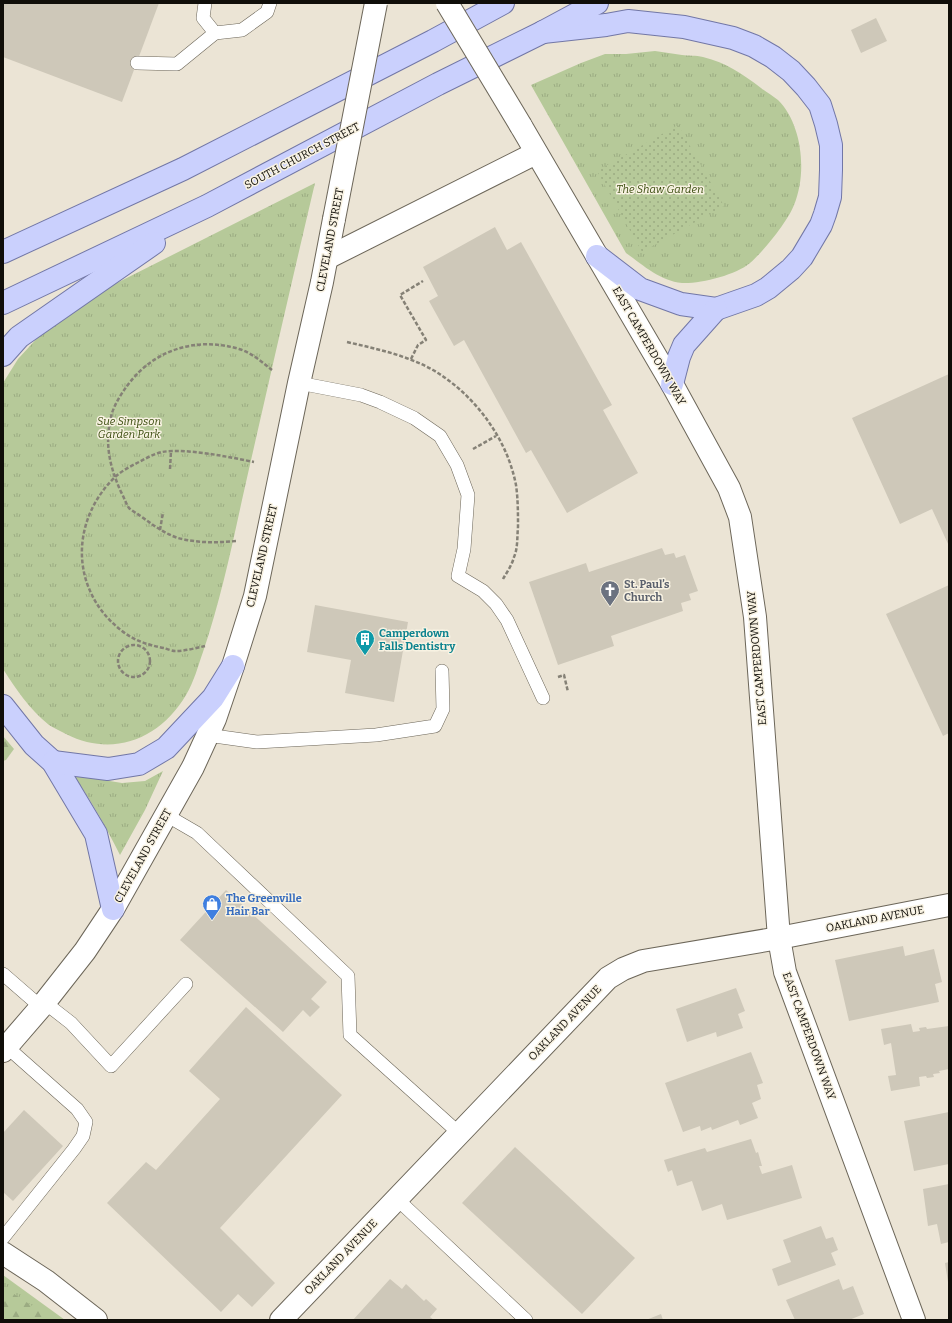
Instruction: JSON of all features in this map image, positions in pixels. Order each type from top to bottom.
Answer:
[{"type":"main road","points":[[3,252],[183,169],[433,41],[503,3]]},
{"type":"main road","name":"SOUTH CHURCH STREET","points":[[3,303],[207,206],[438,84],[543,32],[597,3]]},
{"type":"main road","points":[[543,32],[628,21],[684,27],[733,38],[754,46],[773,57],[791,71],[820,105],[826,124],[831,145],[832,170],[830,197],[822,225],[802,257],[791,269],[779,280],[756,295],[716,309],[681,304],[640,289],[597,256]]},
{"type":"main road","points":[[3,355],[19,338],[207,206]]},
{"type":"main road","points":[[672,384],[684,345],[716,309]]},
{"type":"main road","points":[[53,762],[108,770],[139,764],[166,748],[213,698],[233,666]]},
{"type":"main road","points":[[3,706],[34,745],[53,762],[96,834],[113,909]]},
{"type":"street","name":"CLEVELAND STREET","points":[[5,1049],[43,1005],[85,951],[113,909],[193,767],[215,719],[255,596],[327,258],[376,3]]},
{"type":"street","name":"EAST CAMPERDOWN WAY","points":[[446,3],[521,126],[672,384],[729,488],[740,517],[755,617],[779,938],[785,972],[914,1320]]},
{"type":"street","points":[[327,258],[536,153]]},
{"type":"street","name":"OAKLAND AVENUE","points":[[281,1320],[608,978],[623,969],[643,961],[779,938],[949,905]]},
{"type":"street","points":[[3,1253],[46,1281],[96,1320]]},
{"type":"lane","points":[[205,3],[203,18],[215,32]]},
{"type":"lane","points":[[137,63],[177,64],[215,32],[242,30],[267,12],[270,3]]},
{"type":"lane","points":[[300,382],[361,395],[380,402],[414,418],[440,436],[457,465],[468,495],[464,549],[458,576],[484,592],[496,604],[507,620],[543,698]]},
{"type":"lane","points":[[207,735],[257,742],[376,735],[435,726],[443,708],[442,671]]},
{"type":"lane","points":[[166,815],[197,833],[348,976],[350,1035],[460,1134]]},
{"type":"lane","points":[[3,974],[43,1005],[71,1023],[111,1066],[186,984]]},
{"type":"lane","points":[[3,1238],[83,1136],[86,1122],[77,1109],[5,1049]]},
{"type":"lane","points":[[397,1199],[526,1320]]},
{"type":"path","points":[[411,359],[418,345],[426,340],[400,295],[423,281]]},
{"type":"path","points":[[236,541],[209,543],[179,538],[160,530],[129,508],[114,477],[108,453],[108,432],[113,412],[121,394],[128,384],[146,365],[174,349],[202,344],[222,344],[241,349],[257,358],[272,370]]},
{"type":"path","points":[[469,452],[496,436]]},
{"type":"path","points":[[170,469],[171,451]]},
{"type":"path","points":[[205,646],[175,651],[140,642],[131,638],[117,627],[97,605],[89,587],[83,566],[83,533],[94,503],[114,477],[151,456],[162,452],[171,451],[199,452],[254,462]]},
{"type":"path","points":[[160,530],[163,512]]},
{"type":"path","points":[[138,646],[140,642]]},
{"type":"path","points":[[127,646],[138,646],[142,647],[148,653],[150,662],[147,670],[140,676],[131,676],[123,672],[119,665],[119,655],[127,646]]},
{"type":"path","points":[[565,680],[568,692]]},
{"type":"green space","points":[[655,51],[700,56],[712,59],[734,69],[778,100],[786,110],[793,123],[797,136],[800,150],[800,179],[798,193],[791,212],[775,236],[762,252],[750,263],[736,271],[718,278],[690,283],[674,282],[652,272],[626,253],[531,85],[605,54],[626,54]]},
{"type":"green space","name":"The Shaw Garden","points":[[678,125],[724,206],[642,252],[597,171]]},
{"type":"green space","name":"Sue Simpson Garden Park","points":[[315,183],[225,576],[196,674],[186,695],[163,723],[149,733],[134,740],[118,744],[101,744],[84,741],[66,734],[49,725],[29,706],[3,669],[3,383],[18,359],[40,335],[93,295]]},
{"type":"green space","points":[[3,736],[14,749],[6,760],[3,761]]},
{"type":"green space","points":[[163,771],[145,810],[120,855],[98,814],[73,775],[122,783],[145,781]]},
{"type":"green space","points":[[3,1275],[65,1320],[3,1320]]},
{"type":"green space","points":[[3,1287],[54,1320],[3,1320]]},
{"type":"building","points":[[3,3],[159,3],[122,102],[3,57]]},
{"type":"building","points":[[876,18],[887,41],[861,53],[851,30]]},
{"type":"building","points":[[495,227],[507,250],[521,242],[612,405],[603,410],[638,473],[567,513],[531,450],[526,453],[464,340],[454,346],[429,301],[438,296],[423,267]]},
{"type":"building","points":[[949,374],[949,546],[932,509],[900,524],[852,418]]},
{"type":"building","name":"St. Paul’s Church","points":[[662,548],[665,555],[674,553],[676,558],[685,555],[698,591],[689,594],[691,600],[681,603],[683,611],[611,636],[614,646],[558,665],[529,582],[586,563],[589,572]]},
{"type":"building","points":[[949,585],[949,733],[943,736],[886,614]]},
{"type":"building","name":"Camperdown Falls Dentistry","points":[[315,605],[408,622],[394,702],[345,693],[351,660],[307,652]]},
{"type":"building","points":[[226,890],[327,982],[311,999],[320,1007],[310,1017],[303,1010],[283,1032],[180,940]]},
{"type":"building","points":[[903,946],[905,956],[934,949],[942,982],[935,984],[939,1002],[849,1021],[835,960]]},
{"type":"building","points":[[736,988],[745,1011],[738,1014],[743,1028],[717,1037],[716,1032],[687,1042],[676,1009]]},
{"type":"building","points":[[246,1007],[342,1095],[220,1228],[275,1283],[252,1307],[238,1294],[221,1312],[107,1203],[146,1162],[156,1170],[220,1099],[189,1071]]},
{"type":"building","points":[[911,1024],[913,1032],[920,1031],[919,1028],[926,1027],[927,1029],[949,1026],[949,1069],[933,1074],[934,1077],[919,1077],[920,1086],[891,1091],[888,1076],[896,1075],[891,1043],[884,1045],[881,1029]]},
{"type":"building","points":[[751,1052],[763,1083],[757,1085],[761,1099],[752,1103],[758,1118],[740,1125],[738,1120],[712,1130],[711,1127],[701,1131],[700,1126],[683,1132],[665,1083]]},
{"type":"building","points":[[24,1110],[63,1146],[13,1201],[3,1192],[3,1133]]},
{"type":"building","points":[[949,1112],[949,1164],[914,1171],[904,1121]]},
{"type":"building","points":[[751,1139],[756,1153],[758,1152],[762,1166],[759,1166],[762,1174],[792,1165],[802,1198],[727,1220],[722,1204],[702,1211],[692,1181],[677,1186],[672,1170],[668,1172],[664,1160],[705,1148],[707,1152]]},
{"type":"building","points":[[515,1147],[635,1258],[582,1314],[462,1203]]},
{"type":"building","points":[[949,1184],[949,1242],[941,1244],[937,1224],[928,1226],[923,1189]]},
{"type":"building","points":[[821,1226],[826,1239],[833,1237],[838,1250],[831,1253],[836,1265],[778,1286],[772,1269],[791,1262],[783,1240]]},
{"type":"building","points":[[949,1262],[949,1282],[948,1282],[945,1263]]},
{"type":"building","points":[[390,1279],[402,1289],[406,1284],[424,1301],[426,1299],[437,1309],[430,1317],[434,1320],[353,1320]]},
{"type":"building","points":[[839,1279],[843,1290],[853,1286],[864,1314],[849,1320],[795,1320],[786,1300]]},
{"type":"building","points":[[661,1314],[663,1320],[646,1320]]},
{"type":"place","name":"St. Paul’s Church","points":[[610,607]]},
{"type":"place","name":"Camperdown Falls Dentistry","points":[[365,656]]},
{"type":"place","name":"The Greenville Hair Bar","points":[[212,921]]}]
